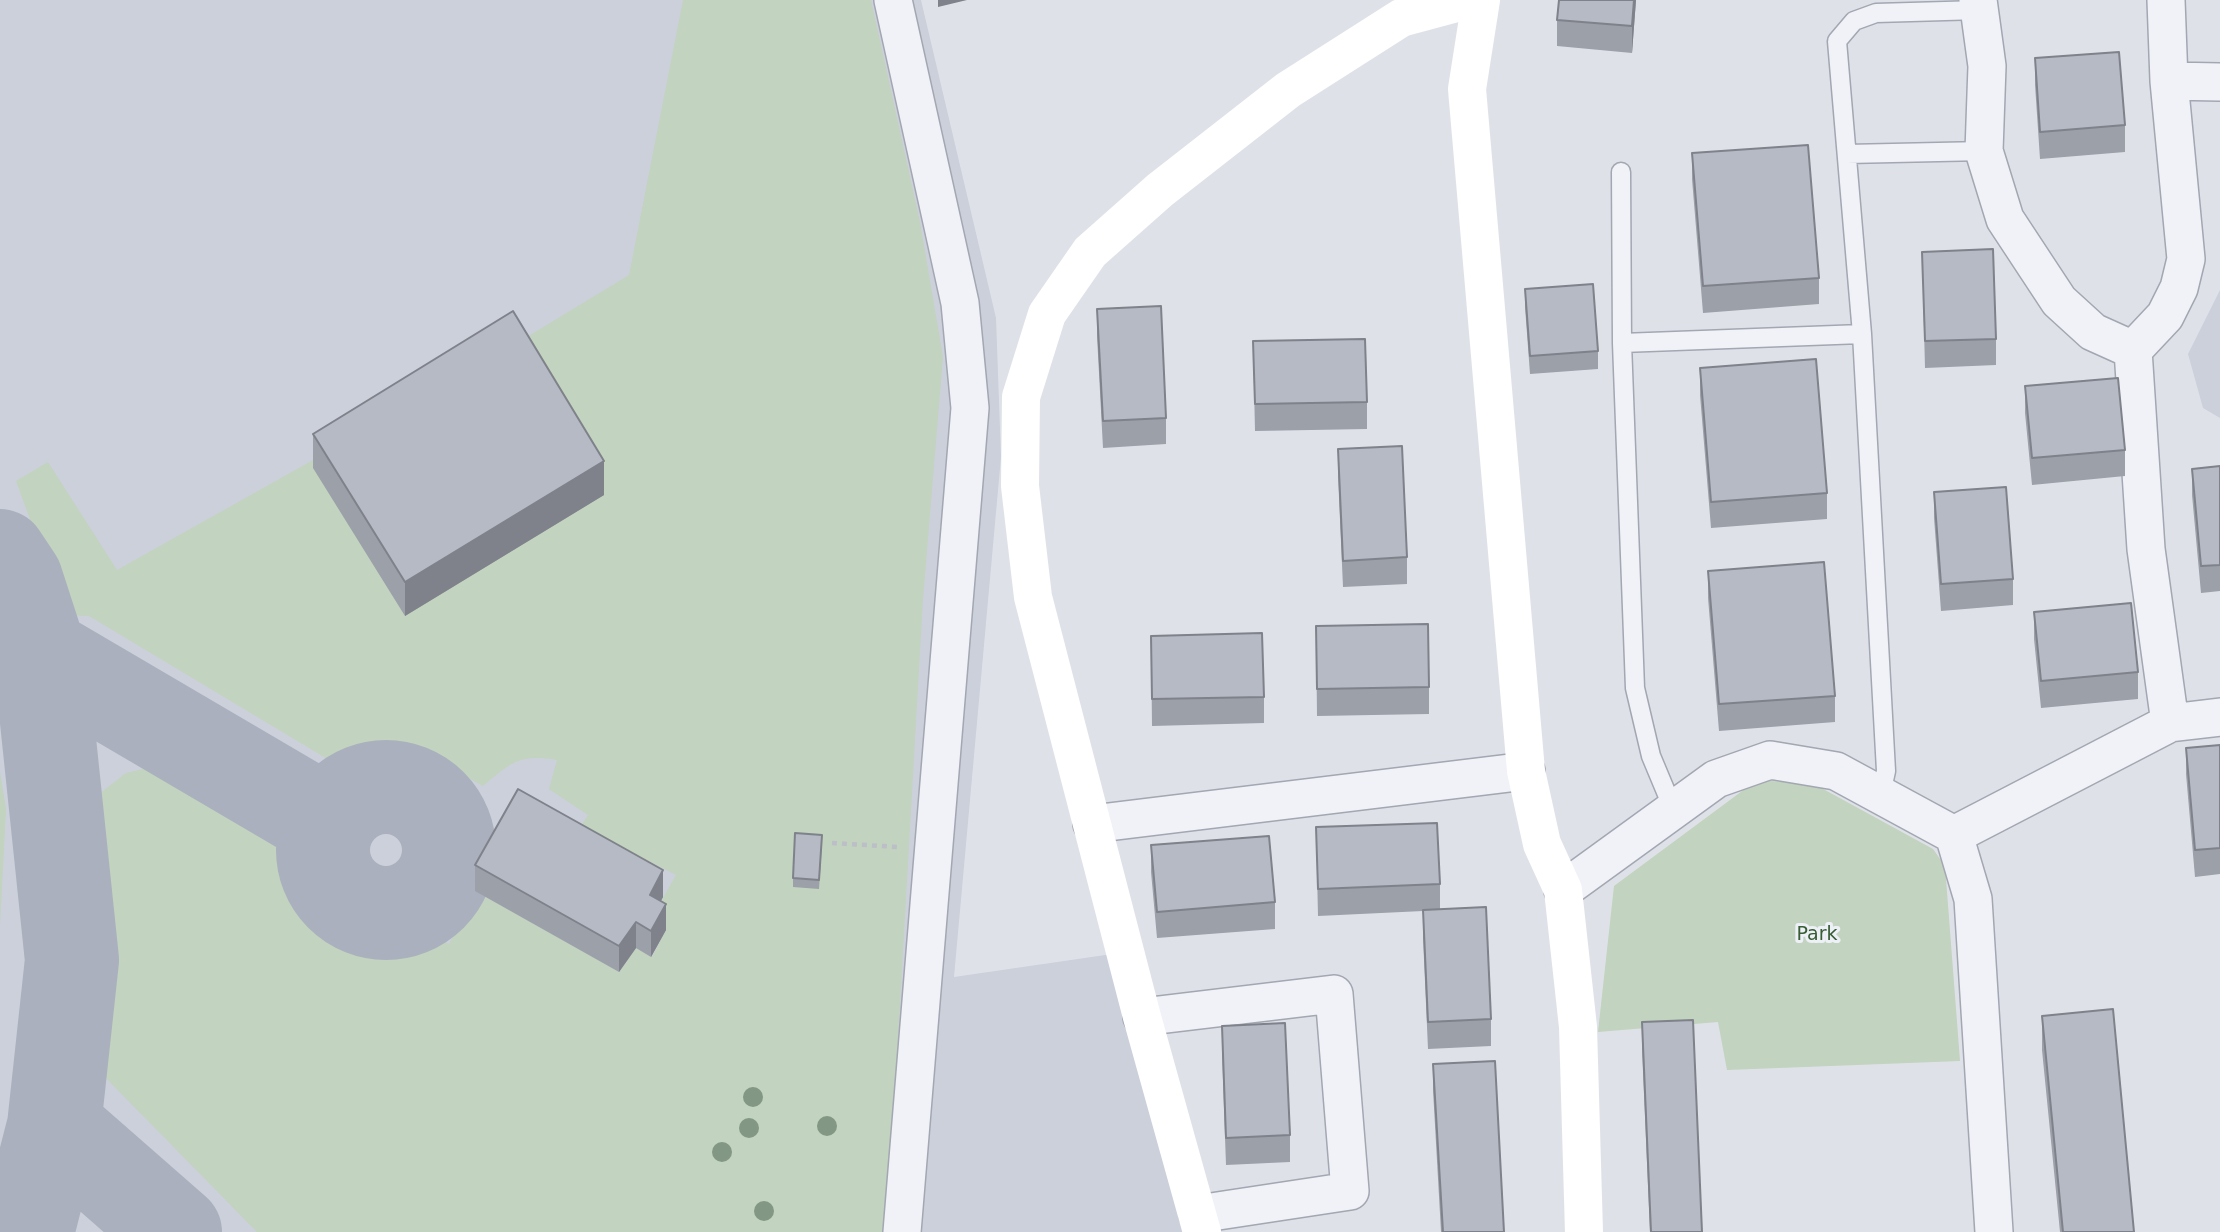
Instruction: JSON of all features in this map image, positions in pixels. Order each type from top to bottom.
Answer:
[{"type":"street","points":[[893,0],[960,303],[970,408],[902,1232]]},
{"type":"street","points":[[1142,1017],[1334,994],[1350,1191],[1200,1223],[1142,1017],[1033,597],[1020,486],[1021,397],[1047,314],[1090,252],[1160,190],[1289,90],[1401,18],[1468,0]]},
{"type":"street","points":[[1481,0],[1467,89],[1526,771],[1542,844],[1563,890],[1578,1027],[1584,1232]]},
{"type":"street","points":[[2166,0],[2169,81],[2186,259],[2179,288],[2165,316],[2133,350],[2146,549],[2170,723]]},
{"type":"street","points":[[1979,5],[1987,66],[1984,151],[2005,219],[2060,301],[2093,332],[2133,350]]},
{"type":"street","points":[[2169,81],[2220,82]]},
{"type":"street","points":[[1954,835],[2170,723],[2220,718]]},
{"type":"street","points":[[1563,890],[1716,779],[1770,760],[1836,771],[1954,835],[1973,898],[1994,1232]]},
{"type":"street","points":[[1092,824],[1526,771]]},
{"type":"lane","points":[[1881,794],[1886,771],[1862,334],[1837,41],[1854,21],[1876,13],[1979,5]]},
{"type":"lane","points":[[1846,154],[1984,151]]},
{"type":"lane","points":[[1621,172],[1622,343],[1636,688],[1651,756],[1674,811]]},
{"type":"lane","points":[[1622,343],[1862,334]]},
{"type":"path","points":[[832,843],[934,849]]},
{"type":"shaded area","points":[[0,0],[921,0],[996,318],[1001,457],[954,977],[1119,953],[1189,1232],[0,1232]]},
{"type":"shaded area","points":[[2220,290],[2220,418],[2203,408],[2188,354]]},
{"type":"green space","points":[[683,0],[871,0],[920,222],[943,357],[923,599],[887,1232],[257,1232],[95,1067],[104,897],[99,794],[126,773],[147,768],[287,843],[298,884],[329,916],[369,932],[427,932],[449,944],[475,891],[619,972],[636,948],[652,957],[666,930],[650,921],[676,875],[581,826],[588,815],[549,789],[557,760],[525,759],[501,771],[483,786],[433,760],[393,745],[368,746],[334,763],[89,616],[65,615],[16,481],[48,462],[117,570],[461,377],[629,275]]},
{"type":"green space","points":[[0,772],[6,809],[0,926]]},
{"type":"green space","name":"Park","points":[[1757,780],[1814,784],[1933,849],[1945,866],[1960,1061],[1727,1070],[1718,1022],[1598,1032],[1614,886]]},
{"type":"building","points":[[1559,0],[1634,0],[1632,26],[1557,20]]},
{"type":"building","points":[[2119,52],[2125,125],[2040,132],[2035,58]]},
{"type":"building","points":[[1808,145],[1819,278],[1703,286],[1692,153]]},
{"type":"building","points":[[1993,249],[1996,339],[1925,341],[1922,252]]},
{"type":"building","points":[[1593,284],[1598,351],[1530,356],[1525,289]]},
{"type":"building","points":[[1161,306],[1166,418],[1103,421],[1097,309]]},
{"type":"building","points":[[513,311],[604,461],[405,582],[313,434]]},
{"type":"building","points":[[1365,339],[1367,402],[1255,404],[1253,341]]},
{"type":"building","points":[[1816,359],[1827,493],[1711,502],[1700,368]]},
{"type":"building","points":[[2118,378],[2125,450],[2032,458],[2025,386]]},
{"type":"building","points":[[1402,446],[1407,557],[1343,561],[1338,449]]},
{"type":"building","points":[[2220,466],[2220,565],[2201,566],[2192,469]]},
{"type":"building","points":[[2006,487],[2013,579],[1941,584],[1934,492]]},
{"type":"building","points":[[1824,562],[1835,696],[1719,704],[1708,571]]},
{"type":"building","points":[[2131,603],[2138,672],[2041,681],[2034,612]]},
{"type":"building","points":[[1428,624],[1429,687],[1317,689],[1316,626]]},
{"type":"building","points":[[1262,633],[1264,697],[1152,699],[1151,636]]},
{"type":"building","points":[[2220,745],[2220,848],[2195,850],[2186,748]]},
{"type":"building","points":[[518,789],[663,870],[650,895],[666,904],[651,931],[636,922],[619,946],[475,865]]},
{"type":"building","points":[[1437,823],[1440,884],[1318,889],[1316,827]]},
{"type":"building","points":[[795,833],[822,835],[819,880],[793,878]]},
{"type":"building","points":[[1269,836],[1275,902],[1157,912],[1151,845]]},
{"type":"building","points":[[1486,907],[1491,1019],[1428,1022],[1423,910]]},
{"type":"building","points":[[2113,1009],[2134,1232],[2063,1232],[2042,1016]]},
{"type":"building","points":[[1693,1020],[1702,1232],[1651,1232],[1642,1022]]},
{"type":"building","points":[[1285,1023],[1290,1135],[1226,1138],[1222,1026]]},
{"type":"building","points":[[1495,1061],[1504,1232],[1443,1232],[1433,1064]]},
{"type":"taxiway","points":[[0,556],[16,580],[40,654],[72,960],[54,1126],[27,1232]]},
{"type":"taxiway","points":[[40,654],[328,823]]},
{"type":"taxiway","points":[[386,787],[410,792],[431,805],[444,826],[449,850],[444,874],[431,895],[410,908],[386,913],[362,908],[341,895],[328,874],[323,850],[328,826],[341,805],[362,792],[386,787]]},
{"type":"taxiway","points":[[54,1126],[175,1232]]}]
